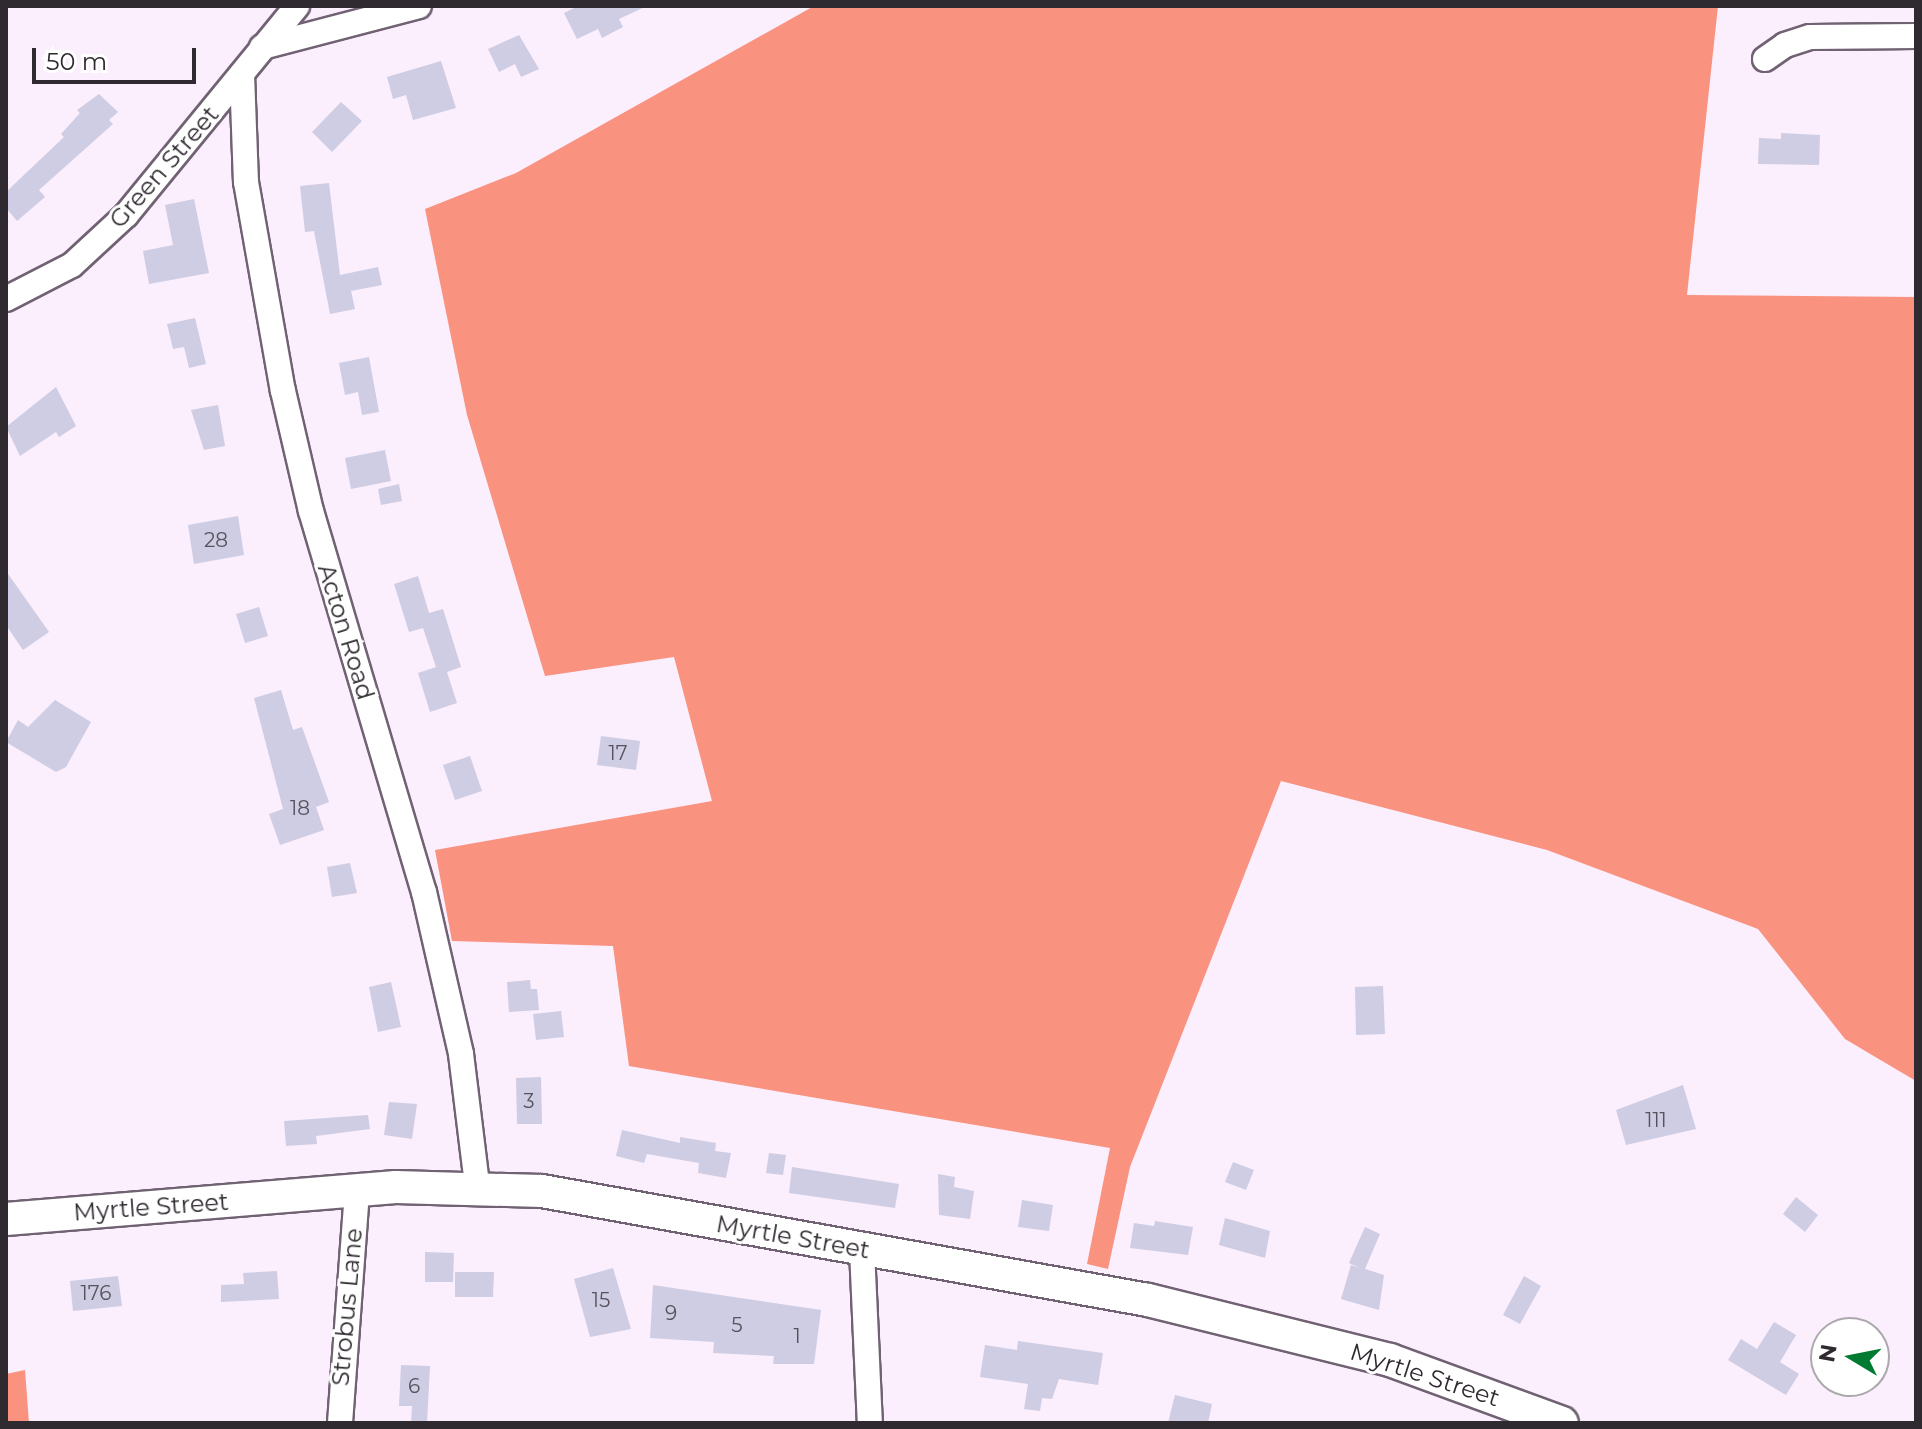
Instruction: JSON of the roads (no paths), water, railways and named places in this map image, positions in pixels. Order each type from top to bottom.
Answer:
[{"type":"street","name":"Green Street","points":[[6,299],[72,265],[100,241],[297,6]]},
{"type":"street","points":[[262,47],[419,6]]},
{"type":"street","points":[[1765,59],[1785,45],[1810,37],[1916,36]]},
{"type":"street","name":"Acton Road","points":[[242,74],[246,182],[283,391],[311,511],[424,892],[461,1054],[477,1185]]},
{"type":"street","name":"Myrtle Street","points":[[6,1219],[357,1191],[477,1185],[542,1191],[1135,1298],[1261,1327],[1436,1374],[1562,1423]]},
{"type":"street","name":"Strobus Lane","points":[[340,1423],[357,1191]]},
{"type":"street","points":[[862,1250],[870,1423]]}]
